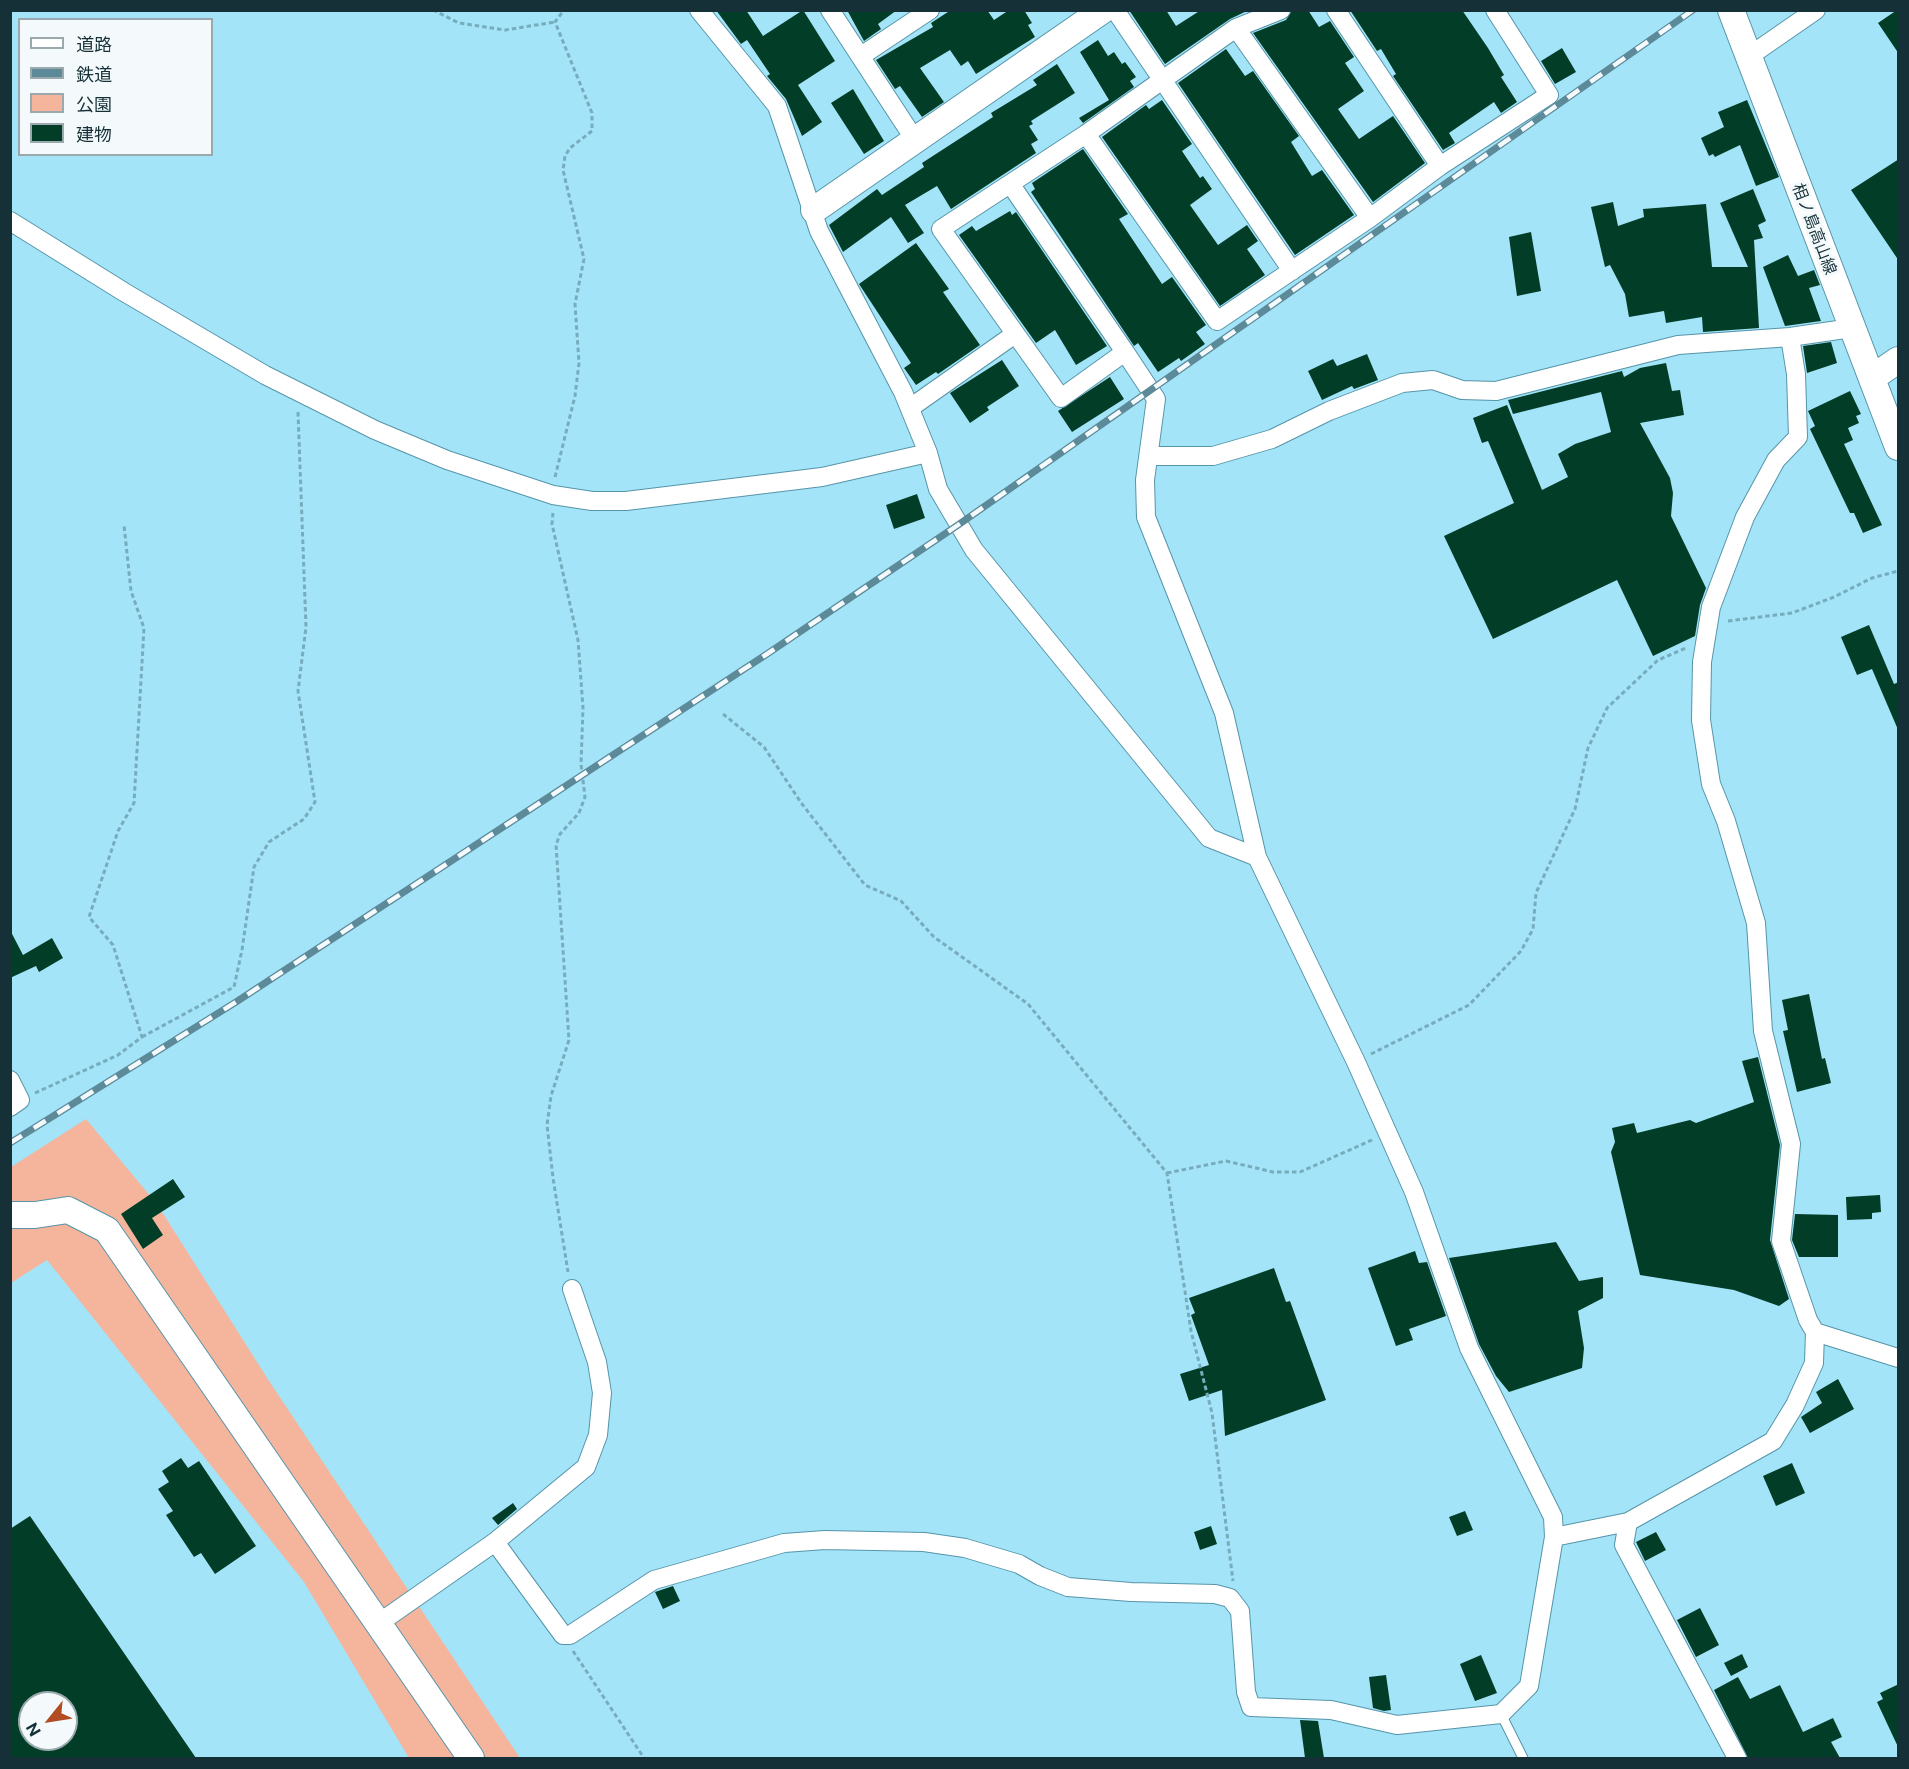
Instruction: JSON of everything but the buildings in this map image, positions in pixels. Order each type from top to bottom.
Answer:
[{"type":"street","points":[[699,10],[777,106],[819,231],[910,408],[928,453],[938,489],[974,550],[1209,838],[1257,857]]},
{"type":"street","points":[[830,10],[915,140]]},
{"type":"street","points":[[861,56],[930,10]]},
{"type":"street","points":[[813,210],[1103,10]]},
{"type":"street","points":[[1115,10],[1292,271]]},
{"type":"street","points":[[1125,352],[1061,398],[941,229],[1086,134],[1236,28],[1281,10]]},
{"type":"street","points":[[1336,10],[1440,166]]},
{"type":"street","points":[[1086,134],[1217,321],[1370,218],[1440,166],[1549,95],[1495,10]]},
{"type":"street","name":"相ノ島高山線","points":[[1731,10],[1899,447]]},
{"type":"street","points":[[1748,57],[1816,10]]},
{"type":"street","points":[[1236,28],[1370,218]]},
{"type":"street","points":[[495,1542],[562,1635],[570,1635],[654,1580],[784,1544],[825,1540],[924,1542],[965,1548],[1020,1564],[1040,1576],[1068,1587],[1131,1592],[1215,1594],[1230,1598],[1240,1611],[1246,1692],[1251,1707],[1331,1710],[1396,1725],[1500,1714],[1529,1686],[1554,1537],[1553,1517],[1469,1348],[1414,1192],[1356,1062],[1257,857],[1224,712],[1155,547],[1146,517],[1145,480],[1156,399],[1011,185]]},
{"type":"street","points":[[10,221],[124,292],[297,391],[375,430],[447,460],[553,495],[592,501],[626,501],[822,477],[928,453]]},
{"type":"street","points":[[1149,456],[1213,456],[1272,439],[1329,411],[1402,383],[1433,380],[1462,390],[1496,391],[1678,345],[1790,337],[1852,328]]},
{"type":"street","points":[[910,408],[1015,334]]},
{"type":"street","points":[[1554,1537],[1628,1522],[1773,1441],[1795,1405],[1814,1363],[1815,1332],[1808,1320],[1781,1241],[1791,1144],[1763,1031],[1756,923],[1726,821],[1711,784],[1701,720],[1706,632],[1711,607],[1745,517],[1776,460],[1798,436],[1796,374],[1790,337]]},
{"type":"street","points":[[1872,378],[1899,360]]},
{"type":"street","points":[[10,1080],[15,1103]]},
{"type":"street","points":[[10,1215],[68,1210],[106,1230],[380,1623],[471,1758]]},
{"type":"street","points":[[380,1623],[495,1542],[586,1467],[598,1435],[602,1393],[597,1362],[572,1289]]},
{"type":"street","points":[[1815,1332],[1899,1358]]},
{"type":"street","points":[[1628,1522],[1624,1545],[1737,1758]]},
{"type":"lane","points":[[1500,1714],[1523,1758]]},
{"type":"path","points":[[433,10],[459,23],[505,30],[555,22],[564,10]]},
{"type":"path","points":[[555,22],[592,113],[592,131],[570,148],[563,170],[584,259],[575,303],[579,363],[575,396],[556,472],[552,524],[578,640],[583,708],[581,764],[585,797],[579,813],[560,834],[556,845],[568,1040],[550,1096],[548,1125],[560,1233],[572,1289]]},
{"type":"path","points":[[15,1103],[118,1055],[142,1037],[234,987],[242,950],[254,867],[269,842],[304,819],[315,802],[298,691],[306,627],[297,391]]},
{"type":"path","points":[[124,525],[131,591],[144,628],[134,803],[118,831],[89,917],[113,945],[142,1037]]},
{"type":"path","points":[[1356,1062],[1469,1005],[1521,951],[1533,929],[1536,893],[1575,809],[1588,748],[1607,708],[1658,660],[1706,632],[1792,613],[1834,597],[1872,578],[1899,570]]},
{"type":"path","points":[[723,714],[764,747],[802,804],[865,885],[901,900],[934,936],[1028,1004],[1167,1173],[1191,1331],[1212,1413],[1236,1604]]},
{"type":"path","points":[[1167,1173],[1226,1161],[1273,1172],[1300,1172],[1388,1134]]},
{"type":"path","points":[[562,1635],[644,1758]]},
{"type":"green space","points":[[86,1119],[157,1204],[269,1381],[520,1758],[409,1758],[304,1582],[47,1260],[11,1283],[11,1167]]},
{"type":"railway","points":[[10,1143],[236,1002],[767,654],[958,525],[1693,10]]}]
